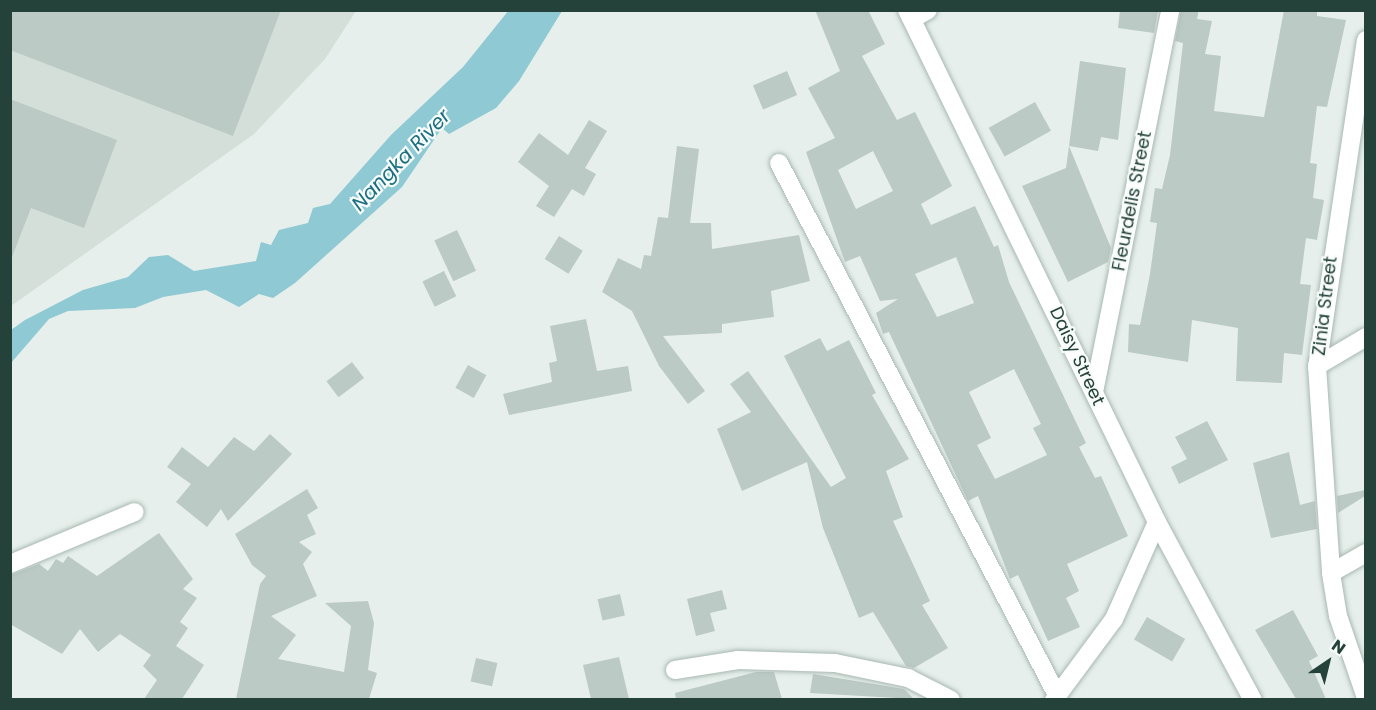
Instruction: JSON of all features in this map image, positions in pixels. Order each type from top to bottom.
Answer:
[{"type":"street","name":"Fleurdelis Street","points":[[1094,392],[1170,10]]},
{"type":"street","name":"Daisy Street","points":[[916,13],[1157,522],[1252,699]]},
{"type":"street","name":"Zinia Street","points":[[1365,40],[1359,125],[1317,366],[1331,573],[1338,616],[1365,698]]},
{"type":"street","points":[[779,164],[1056,698],[1114,619],[1157,522]]},
{"type":"street","points":[[1317,366],[1365,337]]},
{"type":"street","points":[[10,564],[135,512]]},
{"type":"street","points":[[1331,573],[1365,553]]},
{"type":"street","points":[[675,670],[738,660],[835,663],[908,678],[951,699]]},
{"type":"shaded area","points":[[11,11],[356,11],[325,59],[254,134],[11,306]]},
{"type":"water","name":"Nangka River","points":[[509,10],[562,11],[519,81],[496,108],[449,134],[442,128],[402,187],[295,283],[273,298],[259,294],[239,307],[206,290],[163,297],[135,308],[68,311],[49,319],[11,363],[11,330],[25,320],[83,290],[128,277],[149,257],[168,255],[194,271],[256,261],[261,242],[271,245],[279,230],[308,223],[313,208],[330,204],[391,135],[463,67]]},
{"type":"building","points":[[10,10],[281,10],[233,136],[10,50]]},
{"type":"building","points":[[815,10],[868,10],[885,44],[862,56],[897,120],[915,112],[952,186],[921,204],[931,225],[975,206],[994,247],[998,245],[1009,282],[1086,443],[1079,447],[1095,478],[1101,476],[1128,536],[1067,564],[1079,591],[1066,598],[1080,627],[1048,641],[1018,575],[1010,579],[978,496],[968,501],[889,332],[883,334],[876,313],[898,299],[880,301],[860,256],[845,262],[806,152],[835,138],[808,88],[840,71]],"holes":[[[873,151],[893,191],[856,209],[838,170]],[[956,257],[974,303],[937,317],[915,274]],[[1014,369],[1041,424],[1033,428],[1047,455],[995,479],[977,445],[991,438],[969,392]]]},
{"type":"building","points":[[1120,10],[1158,10],[1154,33],[1118,28]]},
{"type":"building","points":[[1181,10],[1199,10],[1197,19],[1212,21],[1205,54],[1221,56],[1214,111],[1264,117],[1284,10],[1317,10],[1317,16],[1346,20],[1327,107],[1317,106],[1310,163],[1317,164],[1313,198],[1324,200],[1317,240],[1306,238],[1300,284],[1311,285],[1302,355],[1284,353],[1282,383],[1236,381],[1238,328],[1192,320],[1188,362],[1128,352],[1129,324],[1140,325],[1150,274],[1157,223],[1150,222],[1155,188],[1162,189],[1170,155],[1183,43],[1175,41]]},
{"type":"building","points":[[1080,61],[1126,68],[1118,140],[1101,137],[1098,151],[1069,146]]},
{"type":"building","points":[[787,71],[797,95],[763,109],[753,85]]},
{"type":"building","points":[[10,99],[117,140],[84,228],[31,208],[12,257]]},
{"type":"building","points":[[1035,102],[1051,131],[1005,157],[989,128]]},
{"type":"building","points":[[589,120],[607,131],[585,168],[596,174],[584,196],[572,189],[554,217],[536,206],[549,186],[518,162],[539,133],[568,155]]},
{"type":"building","points":[[677,146],[699,149],[690,223],[711,223],[712,249],[799,235],[810,281],[771,291],[774,317],[722,324],[722,333],[663,336],[705,391],[688,404],[659,366],[632,311],[602,292],[618,258],[641,269],[644,255],[651,256],[658,217],[668,218]]},
{"type":"building","points":[[1069,146],[1111,248],[1108,262],[1068,282],[1022,186],[1066,168]]},
{"type":"building","points":[[457,230],[476,271],[453,281],[434,241]]},
{"type":"building","points":[[559,236],[583,251],[568,274],[545,259]]},
{"type":"building","points":[[444,271],[456,296],[435,307],[422,282]]},
{"type":"building","points":[[586,319],[597,371],[628,366],[632,391],[509,415],[503,394],[552,382],[549,363],[557,361],[550,326]]},
{"type":"building","points":[[820,338],[827,351],[849,340],[876,393],[872,395],[909,459],[886,471],[903,517],[893,521],[930,601],[922,605],[948,648],[914,668],[906,666],[873,612],[859,618],[823,528],[807,462],[742,491],[717,429],[751,412],[730,384],[748,371],[831,487],[846,478],[784,356]]},
{"type":"building","points":[[352,362],[364,378],[338,397],[326,381]]},
{"type":"building","points":[[468,365],[486,375],[474,398],[455,388]]},
{"type":"building","points":[[1207,421],[1228,460],[1179,484],[1171,467],[1187,459],[1175,437]]},
{"type":"building","points":[[270,434],[292,454],[228,521],[221,509],[207,527],[176,502],[191,484],[167,467],[182,447],[208,467],[234,437],[254,451]]},
{"type":"building","points":[[1289,452],[1300,505],[1315,501],[1317,529],[1271,538],[1253,463]]},
{"type":"building","points":[[307,489],[318,508],[307,515],[316,534],[299,542],[312,552],[303,564],[317,596],[271,616],[296,635],[278,659],[344,672],[351,626],[325,603],[368,601],[374,623],[368,670],[377,673],[369,699],[236,699],[260,584],[266,576],[252,565],[235,534]]},
{"type":"building","points":[[1365,490],[1365,496],[1338,513],[1337,496]]},
{"type":"building","points":[[159,533],[193,579],[183,589],[197,598],[180,622],[188,628],[176,646],[204,665],[182,699],[144,699],[157,680],[143,666],[151,655],[120,634],[98,652],[80,629],[62,654],[10,624],[11,575],[39,564],[48,571],[56,559],[63,563],[68,556],[97,576]]},
{"type":"building","points":[[722,590],[727,609],[710,613],[715,631],[696,636],[687,599]]},
{"type":"building","points":[[620,594],[625,615],[603,621],[598,599]]},
{"type":"building","points":[[1293,610],[1318,656],[1309,661],[1326,699],[1296,699],[1255,630]]},
{"type":"building","points":[[1147,617],[1185,639],[1172,662],[1134,640]]},
{"type":"building","points":[[619,657],[629,699],[591,699],[583,665]]},
{"type":"building","points":[[476,658],[497,663],[492,686],[471,681]]},
{"type":"building","points":[[756,672],[774,672],[782,699],[676,699],[675,693]]},
{"type":"building","points":[[813,674],[904,689],[914,699],[810,693]]}]
